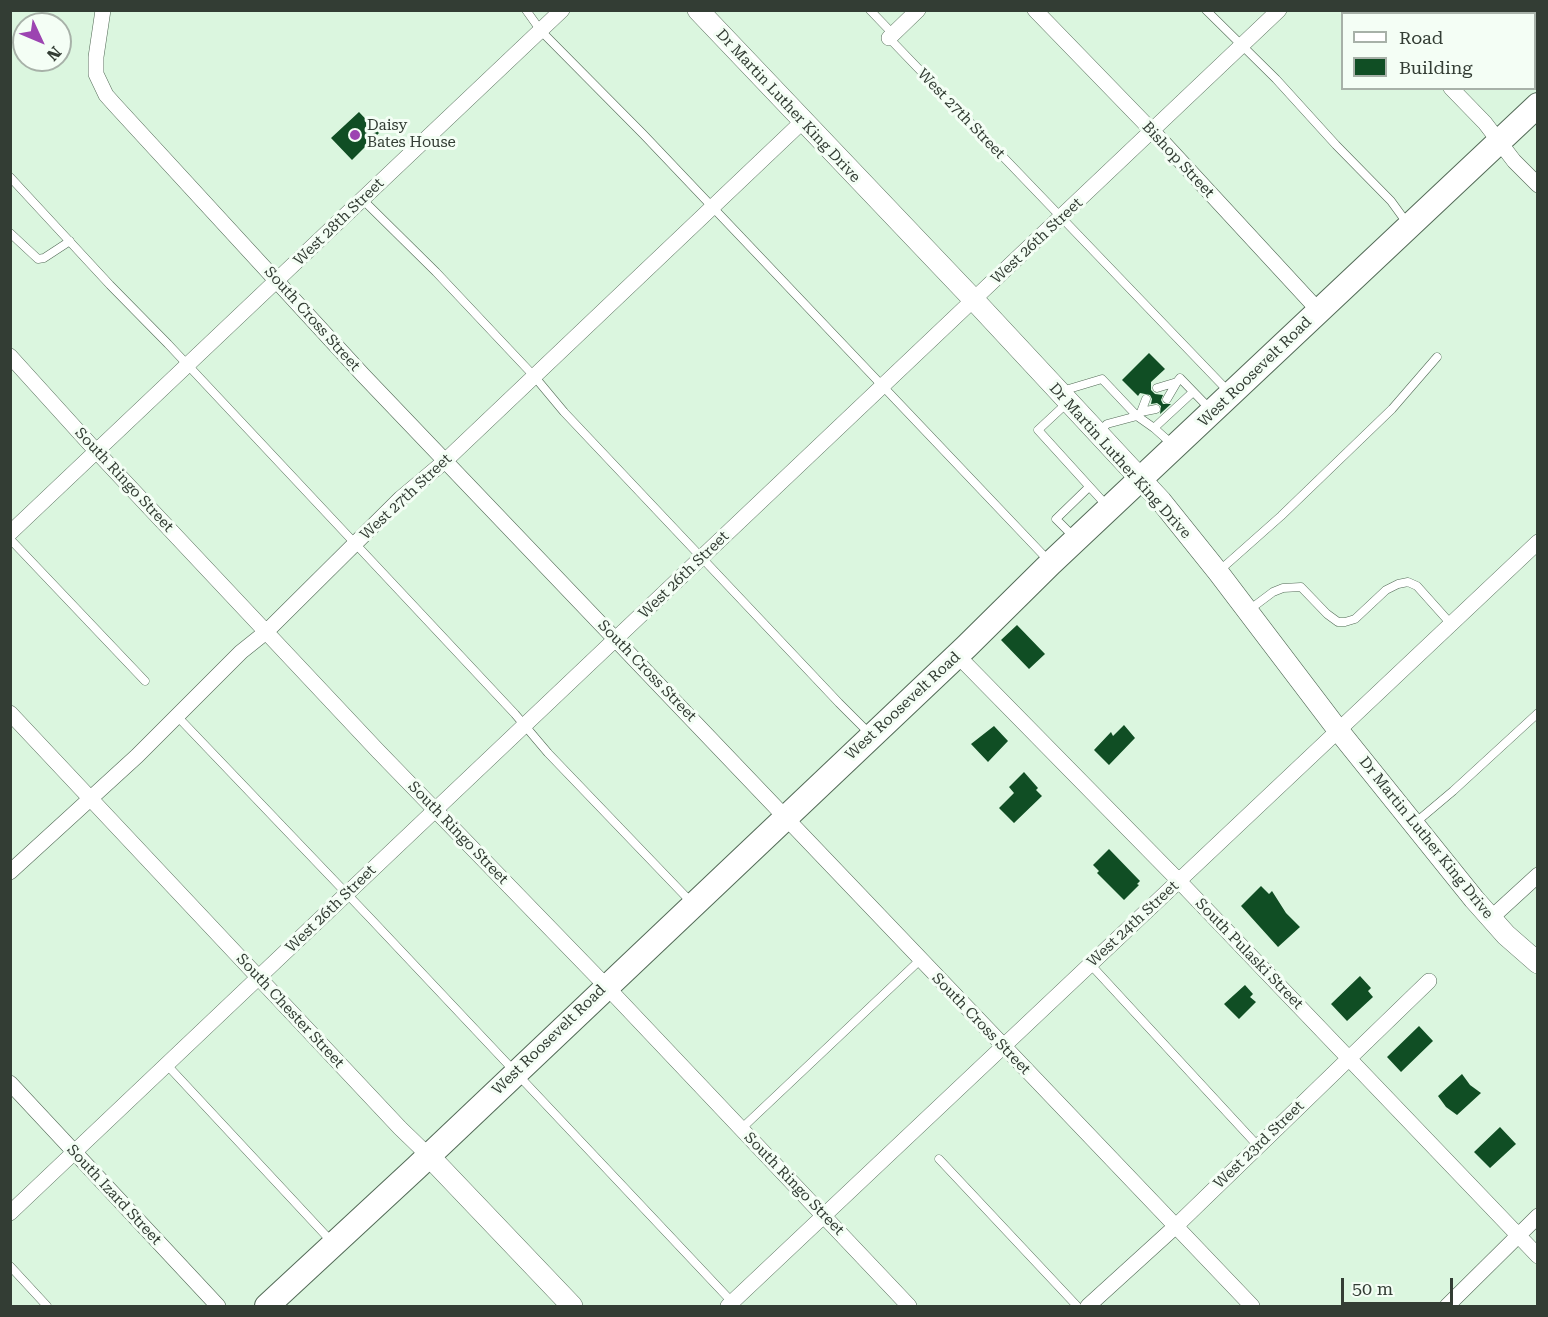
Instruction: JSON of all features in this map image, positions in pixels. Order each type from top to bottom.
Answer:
[{"type":"main road","name":"Dr Martin Luther King Drive","points":[[698,10],[1141,479],[1218,572],[1338,730],[1491,918],[1506,935],[1538,963]]},
{"type":"main road","name":"West Roosevelt Road","points":[[267,1306],[429,1156],[1051,563],[1538,105]]},
{"type":"main road","name":"South Chester Street","points":[[429,1156],[572,1306]]},
{"type":"street","name":"South Cross Street","points":[[103,10],[95,67],[106,95],[445,461],[1252,1306]]},
{"type":"street","name":"West 28th Street","points":[[10,533],[562,10]]},
{"type":"street","points":[[891,36],[918,10]]},
{"type":"street","name":"Bishop Street","points":[[1035,10],[1153,131],[1319,311]]},
{"type":"street","name":"West 26th Street","points":[[10,1213],[76,1153],[1279,10]]},
{"type":"street","points":[[1453,90],[1485,123],[1498,142],[1538,185]]},
{"type":"street","name":"West 27th Street","points":[[10,872],[137,756],[241,652],[267,632],[401,498],[445,461],[802,122]]},
{"type":"street","name":"South Ringo Street","points":[[10,356],[97,452],[435,811],[606,986],[909,1306]]},
{"type":"street","name":"West 24th Street","points":[[732,1305],[1538,542]]},
{"type":"street","name":"South Pulaski Street","points":[[957,655],[1179,881],[1538,1256]]},
{"type":"street","name":"South Chester Street","points":[[10,714],[429,1156]]},
{"type":"street","points":[[1491,918],[1538,875]]},
{"type":"street","name":"West 23rd Street","points":[[1088,1306],[1176,1226],[1429,981]]},
{"type":"street","name":"South Izard Street","points":[[10,1083],[218,1306]]},
{"type":"street","points":[[1447,1306],[1538,1216]]},
{"type":"lane","points":[[526,10],[541,31],[643,134],[1051,563]]},
{"type":"lane","name":"West 27th Street","points":[[870,10],[891,36],[1061,218],[1232,395]]},
{"type":"lane","points":[[1206,10],[1391,201],[1410,226]]},
{"type":"lane","points":[[10,177],[507,706],[524,727],[693,904]]},
{"type":"lane","points":[[362,200],[436,272],[534,376],[564,412],[872,736]]},
{"type":"lane","points":[[10,233],[38,259],[44,258],[70,241]]},
{"type":"lane","points":[[1218,572],[1281,516],[1392,409],[1437,357]]},
{"type":"lane","points":[[1167,399],[1180,378],[1213,412]]},
{"type":"lane","points":[[1109,509],[1038,430],[1073,386],[1102,379],[1176,447]]},
{"type":"lane","points":[[1157,388],[1177,382]]},
{"type":"lane","points":[[1154,428],[1193,392]]},
{"type":"lane","points":[[1139,414],[1146,399]]},
{"type":"lane","points":[[1098,433],[1107,424],[1156,409]]},
{"type":"lane","points":[[1076,540],[1056,519],[1089,487]]},
{"type":"lane","points":[[10,539],[144,681]]},
{"type":"lane","points":[[1247,611],[1283,588],[1301,587],[1327,614],[1338,621],[1345,622],[1354,619],[1386,590],[1408,582],[1417,586],[1450,624]]},
{"type":"lane","points":[[1414,824],[1538,713]]},
{"type":"lane","points":[[176,715],[515,1072],[732,1305]]},
{"type":"lane","points":[[741,1129],[920,960]]},
{"type":"lane","points":[[1090,964],[1258,1146]]},
{"type":"lane","points":[[167,1065],[334,1244]]},
{"type":"lane","points":[[939,1159],[1077,1306]]},
{"type":"lane","points":[[10,1266],[47,1306]]},
{"type":"building","name":"Daisy Bates House","points":[[359,112],[379,133],[352,160],[331,138]]},
{"type":"building","points":[[1149,353],[1165,369],[1151,382],[1151,390],[1155,394],[1163,395],[1161,400],[1163,404],[1171,404],[1160,414],[1161,406],[1157,403],[1151,404],[1150,395],[1140,393],[1138,396],[1122,380]]},
{"type":"building","points":[[1017,625],[1045,654],[1029,669],[1001,640]]},
{"type":"building","points":[[1124,725],[1135,738],[1109,765],[1094,750],[1111,732],[1113,736]]},
{"type":"building","points":[[994,726],[1008,741],[988,762],[971,744]]},
{"type":"building","points":[[1024,772],[1042,796],[1014,823],[999,808],[1014,793],[1009,787]]},
{"type":"building","points":[[1109,849],[1140,881],[1137,884],[1139,885],[1124,900],[1097,873],[1099,871],[1093,865]]},
{"type":"building","points":[[1261,886],[1269,894],[1272,891],[1286,913],[1300,927],[1278,947],[1241,906]]},
{"type":"building","points":[[1360,976],[1371,988],[1368,991],[1373,997],[1347,1021],[1331,1004]]},
{"type":"building","points":[[1245,985],[1253,994],[1250,997],[1256,1002],[1239,1019],[1224,1004]]},
{"type":"building","points":[[1419,1026],[1433,1041],[1401,1072],[1387,1057]]},
{"type":"building","points":[[1462,1074],[1470,1085],[1481,1093],[1457,1115],[1446,1107],[1438,1096]]},
{"type":"building","points":[[1500,1127],[1516,1144],[1490,1168],[1474,1152]]},
{"type":"place","name":"Daisy Bates House","points":[[355,135]]}]
